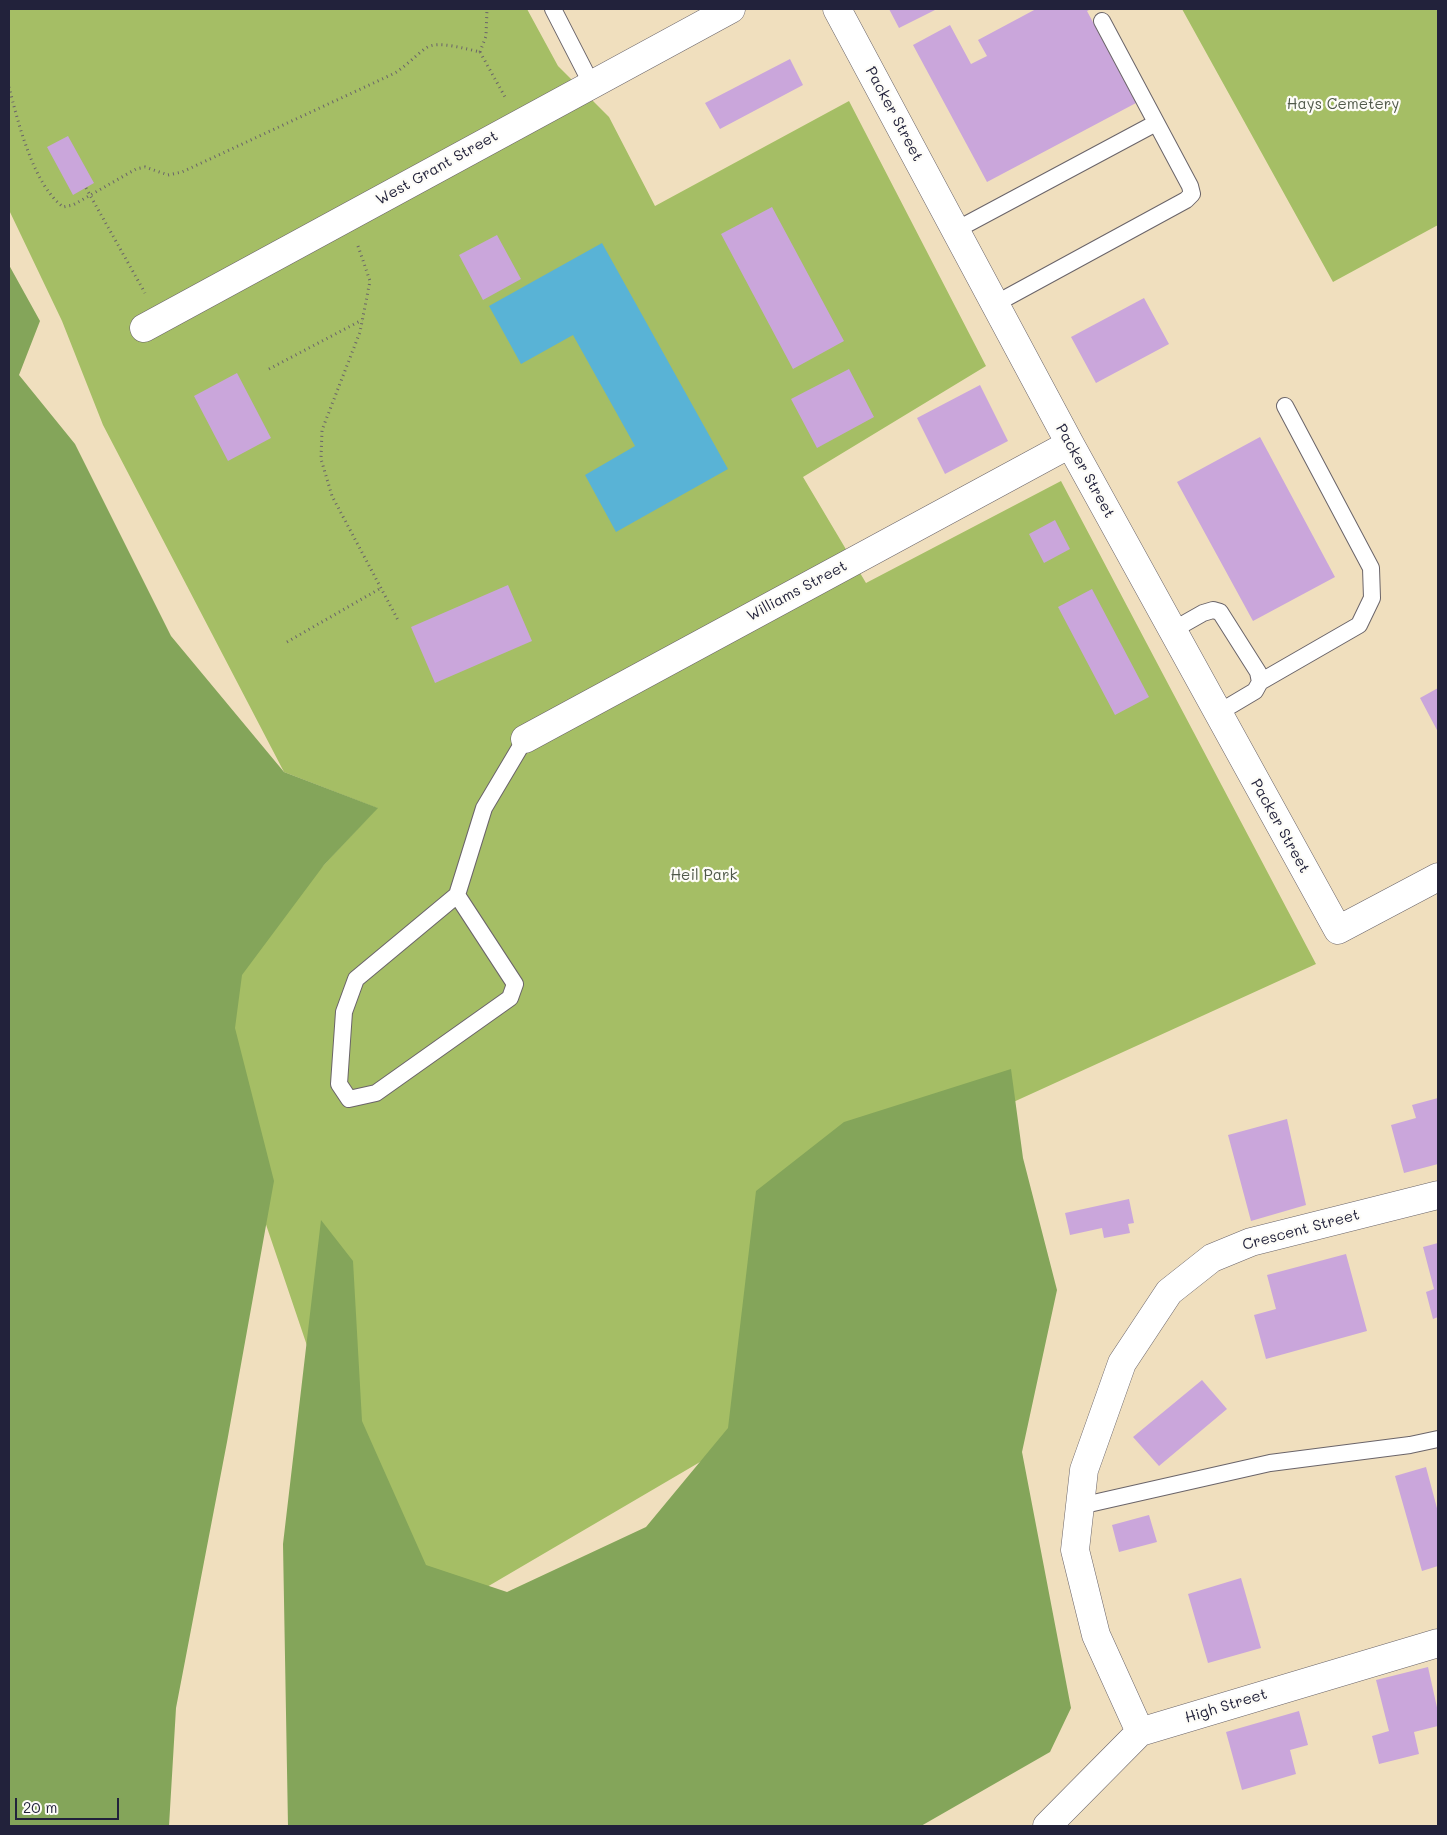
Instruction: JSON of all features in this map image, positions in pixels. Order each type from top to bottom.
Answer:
[{"type":"street","name":"West Grant Street","points":[[152,324],[731,9]]},
{"type":"street","name":"Packer Street","points":[[838,9],[1070,444],[1338,930],[1438,877]]},
{"type":"street","name":"Williams Street","points":[[525,739],[1070,444]]},
{"type":"street","name":"Crescent Street","points":[[1140,1732],[1096,1635],[1076,1550],[1084,1470],[1122,1363],[1170,1292],[1212,1258],[1251,1242],[1438,1195]]},
{"type":"street","name":"High Street","points":[[1047,1826],[1140,1732],[1438,1643]]},
{"type":"lane","points":[[552,9],[592,84]]},
{"type":"lane","points":[[995,304],[1186,200],[1192,194],[1190,186],[1102,20]]},
{"type":"lane","points":[[956,230],[1156,122]]},
{"type":"lane","points":[[1218,713],[1255,691],[1260,682],[1359,625],[1372,598],[1371,568],[1285,406]]},
{"type":"lane","points":[[1173,630],[1203,613],[1213,610],[1220,612],[1258,672],[1260,682]]},
{"type":"lane","points":[[457,895],[514,984],[510,998],[376,1093],[349,1098],[339,1084],[344,1012],[356,979],[457,895],[484,808],[525,739]]},
{"type":"lane","points":[[1080,1506],[1270,1463],[1410,1446],[1438,1439]]},
{"type":"path","points":[[487,9],[486,36],[480,52],[519,124]]},
{"type":"path","points":[[9,87],[21,134],[34,166],[54,200],[63,206],[73,205],[136,170],[145,167],[168,175],[182,172],[395,73],[408,65],[427,47],[437,44],[480,52]]},
{"type":"path","points":[[86,188],[152,324]]},
{"type":"path","points":[[347,217],[370,281],[360,332],[322,430],[321,460],[332,496],[399,622]]},
{"type":"path","points":[[269,369],[362,320]]},
{"type":"path","points":[[287,642],[381,588]]},
{"type":"green space","name":"Heil Park","points":[[9,9],[527,9],[558,66],[609,117],[655,206],[849,101],[986,366],[803,477],[866,583],[1061,481],[1316,964],[759,1218],[741,1438],[405,1635],[192,1006],[377,808],[284,772],[103,425],[62,321],[9,210]]},
{"type":"green space","name":"Hays Cemetery","points":[[1182,9],[1438,9],[1438,225],[1333,282]]},
{"type":"green space","points":[[9,265],[40,321],[19,375],[75,444],[171,636],[284,772],[378,808],[324,865],[242,975],[235,1028],[274,1181],[227,1442],[176,1708],[169,1826],[9,1826]]},
{"type":"green space","points":[[1011,1069],[1023,1158],[1057,1290],[1022,1452],[1071,1708],[1050,1752],[921,1826],[288,1826],[283,1544],[321,1220],[353,1261],[362,1421],[426,1565],[507,1592],[646,1527],[728,1428],[756,1191],[844,1122]]},
{"type":"water","points":[[602,243],[728,469],[616,532],[585,475],[635,446],[573,335],[521,364],[489,306]]},
{"type":"building","points":[[889,9],[937,9],[899,28]]},
{"type":"building","points":[[1036,9],[1091,9],[1087,11],[1136,103],[987,182],[913,45],[950,25],[971,64],[987,56],[978,40]]},
{"type":"building","points":[[790,59],[803,85],[720,129],[705,103]]},
{"type":"building","points":[[68,136],[94,183],[73,195],[47,147]]},
{"type":"building","points":[[772,207],[844,341],[793,369],[721,234]]},
{"type":"building","points":[[497,235],[521,279],[483,300],[459,255]]},
{"type":"building","points":[[1144,298],[1169,344],[1096,383],[1071,337]]},
{"type":"building","points":[[849,369],[874,417],[817,448],[791,399]]},
{"type":"building","points":[[237,373],[271,438],[228,461],[194,396]]},
{"type":"building","points":[[980,385],[1008,441],[945,474],[917,418]]},
{"type":"building","points":[[1260,437],[1335,577],[1253,621],[1177,482]]},
{"type":"building","points":[[1055,520],[1070,549],[1044,563],[1029,534]]},
{"type":"building","points":[[508,585],[532,641],[435,683],[411,627]]},
{"type":"building","points":[[1092,589],[1149,697],[1115,715],[1058,607]]},
{"type":"building","points":[[1438,688],[1438,732],[1420,698]]},
{"type":"building","points":[[1438,1098],[1438,1164],[1404,1173],[1391,1125],[1416,1118],[1412,1105]]},
{"type":"building","points":[[1287,1119],[1306,1205],[1251,1221],[1228,1135]]},
{"type":"building","points":[[1129,1199],[1134,1223],[1128,1224],[1130,1233],[1104,1238],[1102,1228],[1070,1235],[1065,1213]]},
{"type":"building","points":[[1438,1243],[1438,1317],[1433,1319],[1426,1292],[1434,1289],[1423,1247]]},
{"type":"building","points":[[1346,1254],[1367,1331],[1266,1359],[1254,1315],[1276,1309],[1267,1275]]},
{"type":"building","points":[[1202,1380],[1227,1409],[1159,1466],[1133,1437]]},
{"type":"building","points":[[1426,1467],[1438,1512],[1438,1566],[1422,1571],[1395,1476]]},
{"type":"building","points":[[1149,1515],[1157,1542],[1119,1552],[1112,1525]]},
{"type":"building","points":[[1241,1578],[1261,1648],[1208,1663],[1188,1594]]},
{"type":"building","points":[[1428,1667],[1438,1712],[1438,1726],[1414,1732],[1419,1754],[1379,1764],[1372,1736],[1389,1731],[1376,1680]]},
{"type":"building","points":[[1299,1711],[1308,1745],[1290,1750],[1296,1774],[1242,1790],[1226,1732]]}]
